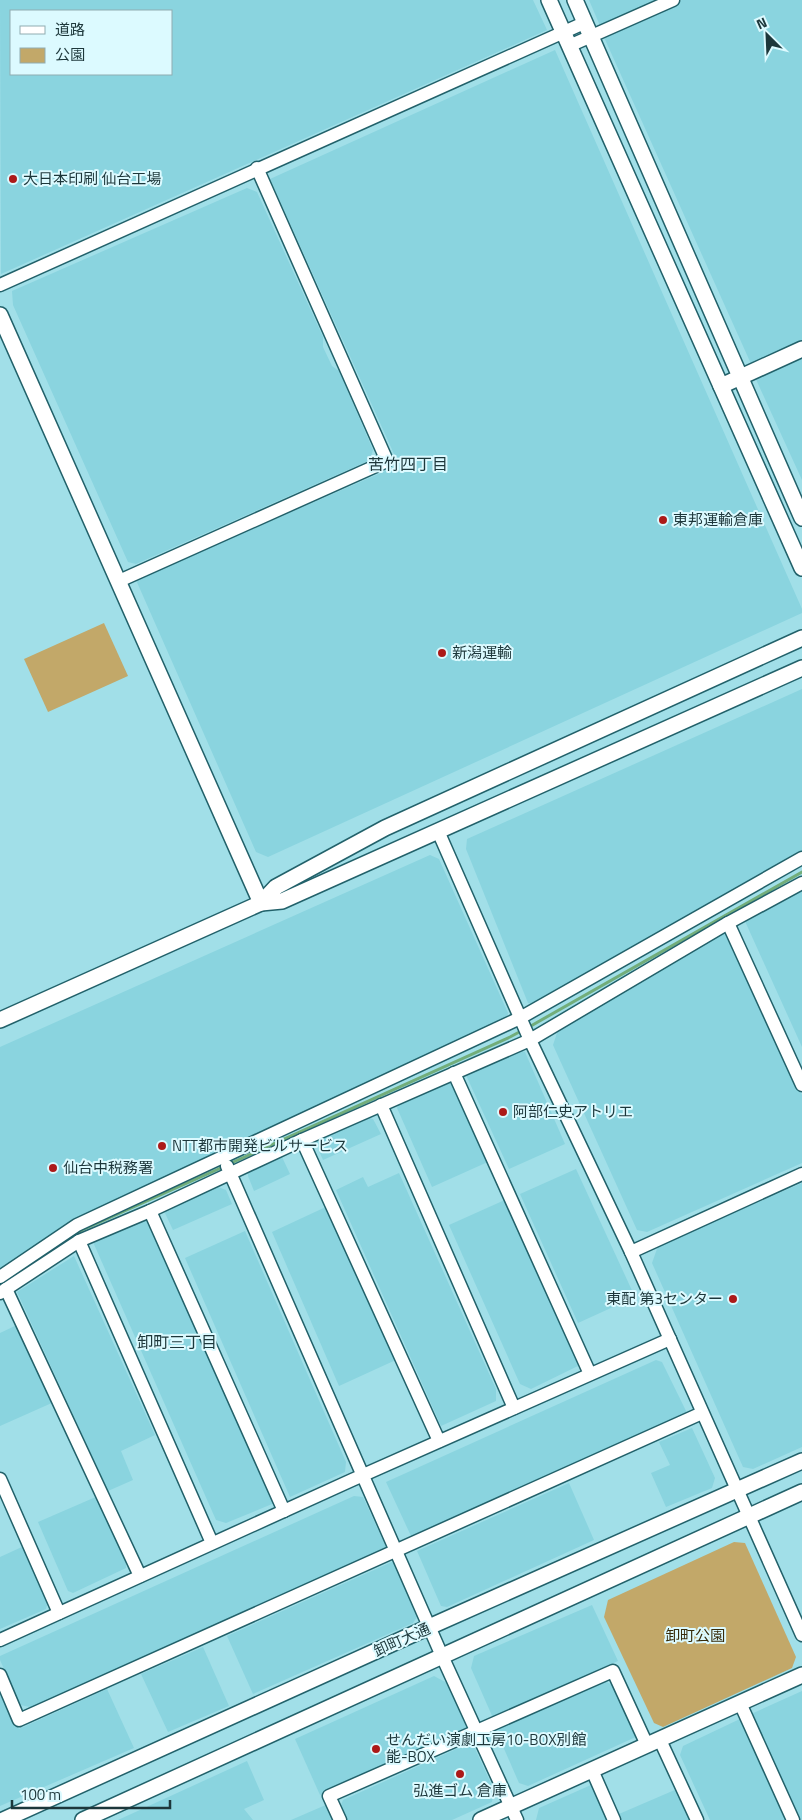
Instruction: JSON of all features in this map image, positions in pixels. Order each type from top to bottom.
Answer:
[{"type":"street","points":[[549,0],[802,568]]},
{"type":"street","points":[[575,0],[802,518]]},
{"type":"street","points":[[0,285],[257,168],[587,30],[673,0]]},
{"type":"street","points":[[119,581],[387,461],[257,168]]},
{"type":"street","points":[[0,315],[261,902]]},
{"type":"street","points":[[721,386],[802,349]]},
{"type":"street","points":[[0,1020],[261,902],[276,887],[385,828],[802,638]]},
{"type":"street","points":[[261,902],[282,901],[802,668]]},
{"type":"street","points":[[438,831],[528,1037],[631,1252],[736,1491],[802,1635]]},
{"type":"street","points":[[0,1276],[77,1225],[520,1019],[802,858]]},
{"type":"street","points":[[140,1576],[3,1291],[79,1241],[150,1211],[302,1140],[454,1073],[528,1037],[802,883]]},
{"type":"street","points":[[728,923],[802,1085]]},
{"type":"street","points":[[454,1073],[590,1374]]},
{"type":"street","points":[[380,1105],[514,1408]]},
{"type":"street","points":[[302,1140],[439,1442]]},
{"type":"street","points":[[222,1157],[442,1656],[514,1813]]},
{"type":"street","points":[[631,1252],[802,1174]]},
{"type":"street","points":[[150,1211],[284,1511]]},
{"type":"street","points":[[79,1241],[212,1543]]},
{"type":"street","points":[[0,1640],[363,1475],[670,1339]]},
{"type":"street","points":[[0,1675],[19,1720],[702,1413]]},
{"type":"street","name":"卸町大通","points":[[3,1820],[802,1461]]},
{"type":"street","points":[[0,1479],[59,1613]]},
{"type":"street","points":[[82,1820],[802,1492]]},
{"type":"street","points":[[340,1820],[329,1796],[613,1671],[697,1820]]},
{"type":"street","points":[[481,1820],[514,1813],[592,1770],[802,1675]]},
{"type":"street","points":[[740,1703],[793,1820]]},
{"type":"street","points":[[592,1770],[614,1820]]},
{"type":"shaded area","points":[[0,0],[533,0],[547,30],[1,274]]},
{"type":"shaded area","points":[[589,0],[664,0],[601,28]]},
{"type":"shaded area","points":[[682,0],[802,0],[802,344],[752,366],[603,35]]},
{"type":"shaded area","points":[[555,50],[802,609],[802,613],[268,857],[256,852],[136,580],[399,465],[270,179]]},
{"type":"shaded area","points":[[247,188],[257,192],[323,337],[323,347],[332,366],[339,371],[373,450],[370,460],[136,564],[128,562],[13,305],[12,291]]},
{"type":"shaded area","points":[[802,354],[802,480],[754,375]]},
{"type":"shaded area","points":[[802,689],[802,853],[540,1005],[528,1003],[466,849],[467,839]]},
{"type":"shaded area","points":[[430,855],[439,859],[508,1013],[506,1022],[73,1219],[0,1269],[0,1047]]},
{"type":"shaded area","points":[[802,888],[802,1047],[744,919]]},
{"type":"shaded area","points":[[722,933],[729,933],[802,1095],[802,1163],[647,1232],[637,1230],[553,1045],[558,1030]]},
{"type":"shaded area","points":[[516,1050],[525,1052],[565,1144],[509,1169],[465,1073]]},
{"type":"shaded area","points":[[452,1078],[490,1161],[432,1187],[397,1108],[399,1103]]},
{"type":"shaded area","points":[[367,1117],[373,1119],[381,1134],[323,1160],[314,1140]]},
{"type":"shaded area","points":[[282,1157],[290,1174],[254,1191],[248,1171]]},
{"type":"shaded area","points":[[576,1169],[635,1297],[578,1323],[520,1194]]},
{"type":"shaded area","points":[[399,1173],[496,1389],[496,1401],[441,1426],[336,1190],[363,1177],[368,1187]]},
{"type":"shaded area","points":[[802,1183],[802,1447],[753,1469],[743,1467],[652,1263],[658,1246]]},
{"type":"shaded area","points":[[218,1187],[226,1190],[232,1204],[173,1230],[164,1211]]},
{"type":"shaded area","points":[[507,1199],[582,1364],[531,1389],[520,1384],[449,1225]]},
{"type":"shaded area","points":[[330,1205],[398,1359],[339,1386],[272,1232]]},
{"type":"shaded area","points":[[150,1217],[277,1502],[226,1523],[216,1520],[93,1242]]},
{"type":"shaded area","points":[[245,1231],[346,1462],[345,1472],[290,1497],[185,1258]]},
{"type":"shaded area","points":[[74,1256],[155,1435],[121,1451],[133,1480],[108,1491],[17,1292]]},
{"type":"shaded area","points":[[19,1324],[54,1402],[0,1426],[0,1333]]},
{"type":"shaded area","points":[[656,1360],[662,1362],[688,1415],[411,1536],[386,1482]]},
{"type":"shaded area","points":[[692,1428],[715,1478],[712,1488],[666,1507],[651,1473],[670,1465],[659,1442]]},
{"type":"shaded area","points":[[569,1483],[594,1540],[447,1607],[441,1606],[417,1551]]},
{"type":"shaded area","points":[[98,1496],[126,1560],[126,1568],[73,1593],[68,1591],[38,1522]]},
{"type":"shaded area","points":[[354,1496],[363,1497],[387,1549],[35,1708],[20,1705],[0,1660],[0,1656]]},
{"type":"shaded area","points":[[24,1546],[49,1598],[46,1609],[0,1629],[0,1557]]},
{"type":"shaded area","points":[[394,1561],[419,1614],[413,1623],[253,1694],[227,1636]]},
{"type":"shaded area","points":[[592,1605],[618,1661],[493,1718],[471,1668],[474,1656]]},
{"type":"shaded area","points":[[203,1647],[229,1706],[168,1732],[141,1674]]},
{"type":"shaded area","points":[[434,1676],[447,1683],[467,1729],[320,1795],[295,1739]]},
{"type":"shaded area","points":[[602,1680],[615,1686],[638,1736],[528,1786],[519,1783],[498,1735],[500,1727]]},
{"type":"shaded area","points":[[0,1689],[19,1729],[107,1689],[134,1748],[0,1806]]},
{"type":"shaded area","points":[[802,1691],[802,1820],[799,1820],[751,1714]]},
{"type":"shaded area","points":[[742,1718],[786,1820],[710,1820],[680,1755],[683,1746]]},
{"type":"shaded area","points":[[472,1742],[494,1790],[492,1802],[452,1820],[345,1820],[340,1808],[343,1800]]},
{"type":"shaded area","points":[[247,1761],[264,1800],[244,1809],[253,1820],[118,1820]]},
{"type":"shaded area","points":[[591,1785],[607,1820],[536,1820],[539,1808]]},
{"type":"shaded area","points":[[677,1789],[690,1820],[621,1820],[619,1814]]},
{"type":"shaded area","points":[[328,1804],[335,1820],[291,1820]]},
{"type":"green space","points":[[104,623],[128,676],[48,712],[24,659]]},
{"type":"green space","name":"卸町公園","points":[[734,1542],[745,1543],[796,1657],[792,1668],[663,1727],[654,1723],[604,1617],[608,1600]]},
{"type":"waterway","points":[[529,1027],[802,872]]},
{"type":"waterway","points":[[229,1164],[523,1030]]},
{"type":"waterway","points":[[38,1261],[82,1230],[223,1167]]},
{"type":"place","name":"大日本印刷 仙台工場","points":[[13,179]]},
{"type":"place","name":"東邦運輸倉庫","points":[[663,520]]},
{"type":"place","name":"新潟運輸","points":[[442,653]]},
{"type":"place","name":"阿部仁史アトリエ","points":[[503,1112]]},
{"type":"place","name":"NTT都市開発ビルサービス","points":[[162,1146]]},
{"type":"place","name":"仙台中税務署","points":[[53,1168]]},
{"type":"place","name":"東配 第3センター","points":[[733,1299]]},
{"type":"place","name":"せんだい演劇工房10-BOX別館 能-BOX","points":[[376,1749]]},
{"type":"place","name":"弘進ゴム 倉庫","points":[[460,1774]]},
{"type":"district","name":"苦竹四丁目","points":[[408,464]]},
{"type":"district","name":"卸町三丁目","points":[[177,1342]]}]
